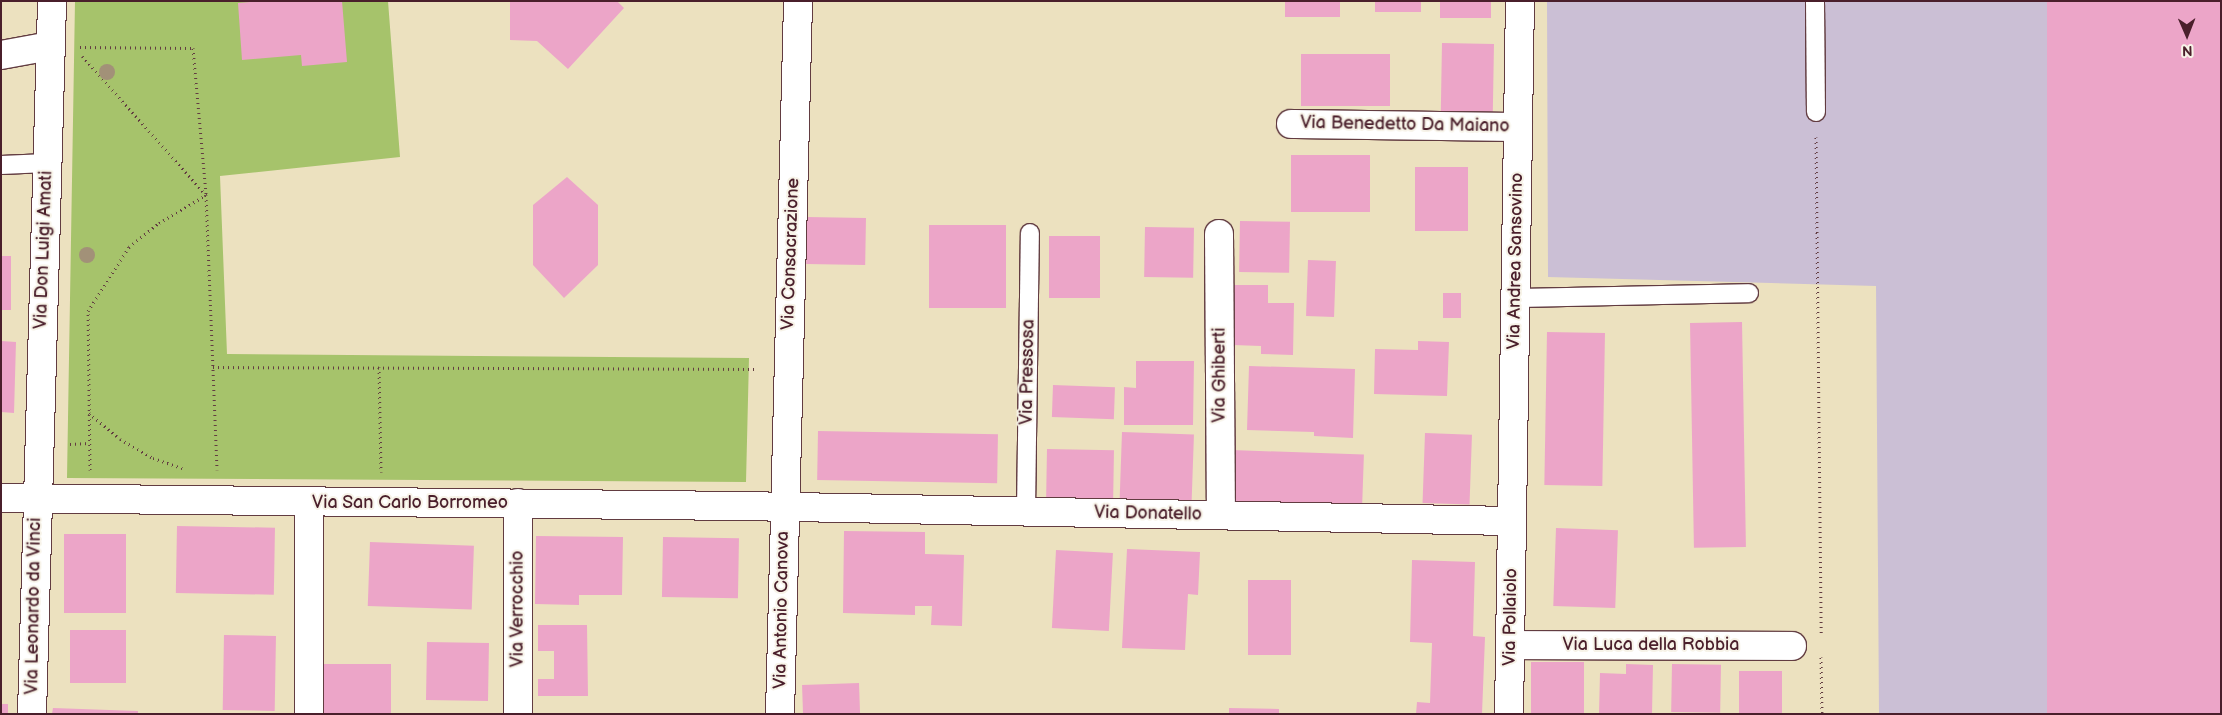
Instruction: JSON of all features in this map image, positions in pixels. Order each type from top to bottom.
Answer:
[{"type":"street","name":"Via Don Luigi Amati","points":[[36,498],[52,1]]},
{"type":"street","name":"Via Consacrazione","points":[[784,507],[798,1]]},
{"type":"street","name":"Via Andrea Sansovino","points":[[1512,521],[1520,1]]},
{"type":"street","points":[[1,55],[50,46]]},
{"type":"street","name":"Via Benedetto Da Maiano","points":[[1291,124],[1518,127]]},
{"type":"street","name":"Via Ghiberti","points":[[1219,234],[1221,515]]},
{"type":"street","name":"Via San Carlo Borromeo","points":[[1,498],[784,507]]},
{"type":"street","name":"Via Leonardo da Vinci","points":[[32,714],[36,498]]},
{"type":"street","points":[[309,502],[309,714]]},
{"type":"street","name":"Via Verrocchio","points":[[518,503],[518,714]]},
{"type":"street","name":"Via Donatello","points":[[784,507],[1512,521]]},
{"type":"street","name":"Via Antonio Canova","points":[[780,714],[784,507]]},
{"type":"street","name":"Via Pollaiolo","points":[[1509,714],[1512,521]]},
{"type":"street","name":"Via Luca della Robbia","points":[[1510,645],[1792,646]]},
{"type":"lane","points":[[1814,1],[1816,112]]},
{"type":"lane","points":[[1,165],[47,163]]},
{"type":"lane","name":"Via Pressosa","points":[[1026,511],[1030,233]]},
{"type":"lane","points":[[1516,298],[1749,293]]},
{"type":"path","points":[[206,195],[73,46],[193,48],[206,195],[218,501]]},
{"type":"path","points":[[1816,112],[1821,637]]},
{"type":"path","points":[[90,499],[88,311],[129,247],[159,223],[206,195]]},
{"type":"path","points":[[213,367],[788,369]]},
{"type":"path","points":[[379,368],[381,502]]},
{"type":"path","points":[[89,413],[120,439],[137,449],[153,458],[188,470]]},
{"type":"path","points":[[1821,656],[1822,714]]},
{"type":"shaded area","points":[[1547,1],[2221,1],[2221,714],[1879,714],[1876,286],[1548,277]]},
{"type":"green space","points":[[75,1],[388,1],[400,157],[220,176],[227,354],[749,358],[746,482],[67,478]]},
{"type":"building","points":[[261,1],[342,1],[347,62],[302,66],[301,55],[242,60],[238,3]]},
{"type":"building","points":[[510,1],[617,1],[624,8],[568,69],[537,41],[510,40]]},
{"type":"building","points":[[1285,1],[1340,1],[1340,17],[1285,17]]},
{"type":"building","points":[[1375,1],[1421,1],[1421,12],[1375,12]]},
{"type":"building","points":[[1440,1],[1491,1],[1491,18],[1440,18]]},
{"type":"building","points":[[2047,1],[2221,1],[2221,714],[2047,714]]},
{"type":"building","points":[[1442,43],[1494,44],[1493,113],[1441,112]]},
{"type":"building","points":[[1301,54],[1390,54],[1390,106],[1301,106]]},
{"type":"building","points":[[1291,155],[1370,155],[1370,212],[1291,212]]},
{"type":"building","points":[[1415,167],[1468,167],[1468,231],[1415,231]]},
{"type":"building","points":[[567,177],[598,205],[598,265],[564,298],[533,265],[533,205]]},
{"type":"building","points":[[807,217],[866,218],[865,265],[806,264]]},
{"type":"building","points":[[1240,221],[1290,222],[1289,273],[1239,272]]},
{"type":"building","points":[[929,225],[1006,225],[1006,308],[929,308]]},
{"type":"building","points":[[1145,227],[1194,228],[1193,278],[1144,277]]},
{"type":"building","points":[[1049,236],[1100,236],[1100,298],[1049,298]]},
{"type":"building","points":[[1,256],[11,256],[11,310],[1,310]]},
{"type":"building","points":[[1308,260],[1336,261],[1334,317],[1306,316]]},
{"type":"building","points":[[1234,285],[1268,285],[1268,303],[1294,303],[1293,355],[1261,354],[1261,346],[1233,345]]},
{"type":"building","points":[[1443,293],[1461,293],[1461,318],[1443,318]]},
{"type":"building","points":[[1742,322],[1746,547],[1694,548],[1690,323]]},
{"type":"building","points":[[1547,332],[1605,333],[1602,486],[1544,485]]},
{"type":"building","points":[[1,341],[16,342],[14,413],[1,412]]},
{"type":"building","points":[[1418,341],[1449,342],[1447,396],[1374,394],[1375,349],[1418,350]]},
{"type":"building","points":[[1136,361],[1194,361],[1193,425],[1124,425],[1124,387],[1136,388]]},
{"type":"building","points":[[1249,366],[1355,369],[1353,438],[1314,436],[1314,432],[1247,430]]},
{"type":"building","points":[[1053,385],[1115,387],[1114,419],[1052,417]]},
{"type":"building","points":[[818,431],[998,434],[997,483],[817,480]]},
{"type":"building","points":[[1122,432],[1194,435],[1192,503],[1120,501]]},
{"type":"building","points":[[1425,433],[1472,435],[1470,505],[1423,503]]},
{"type":"building","points":[[1047,449],[1114,450],[1113,502],[1046,501]]},
{"type":"building","points":[[1232,450],[1364,455],[1362,506],[1230,501]]},
{"type":"building","points":[[177,526],[275,528],[274,595],[176,593]]},
{"type":"building","points":[[1556,528],[1618,530],[1615,608],[1553,606]]},
{"type":"building","points":[[844,531],[925,532],[925,554],[964,555],[962,626],[931,625],[932,606],[915,606],[915,615],[843,613]]},
{"type":"building","points":[[64,534],[126,534],[126,613],[64,613]]},
{"type":"building","points":[[536,536],[623,537],[622,595],[579,595],[579,605],[535,604]]},
{"type":"building","points":[[663,537],[739,538],[738,598],[662,597]]},
{"type":"building","points":[[370,542],[474,546],[472,610],[368,606]]},
{"type":"building","points":[[1127,549],[1200,552],[1198,595],[1188,594],[1185,650],[1122,648]]},
{"type":"building","points":[[1056,550],[1113,553],[1109,631],[1052,628]]},
{"type":"building","points":[[1412,560],[1475,562],[1473,636],[1485,637],[1482,714],[1416,714],[1417,702],[1430,703],[1432,643],[1410,642]]},
{"type":"building","points":[[1248,580],[1291,580],[1291,655],[1248,655]]},
{"type":"building","points":[[538,625],[587,625],[588,696],[538,696],[538,679],[554,679],[554,651],[538,651]]},
{"type":"building","points":[[70,630],[126,630],[126,683],[70,683]]},
{"type":"building","points":[[224,635],[276,636],[275,711],[223,710]]},
{"type":"building","points":[[427,642],[489,643],[488,701],[426,700]]},
{"type":"building","points":[[1531,662],[1584,662],[1584,714],[1531,714]]},
{"type":"building","points":[[324,664],[391,664],[391,714],[324,714]]},
{"type":"building","points":[[1626,664],[1653,665],[1652,714],[1599,714],[1600,673],[1626,674]]},
{"type":"building","points":[[1672,664],[1721,665],[1720,713],[1671,712]]},
{"type":"building","points":[[1739,671],[1782,671],[1782,714],[1739,714]]},
{"type":"building","points":[[859,683],[860,714],[803,714],[802,685]]},
{"type":"building","points":[[1,704],[8,704],[8,714],[1,714]]},
{"type":"building","points":[[53,708],[138,711],[138,714],[52,714]]},
{"type":"building","points":[[1229,708],[1279,709],[1279,714],[1229,714]]}]
